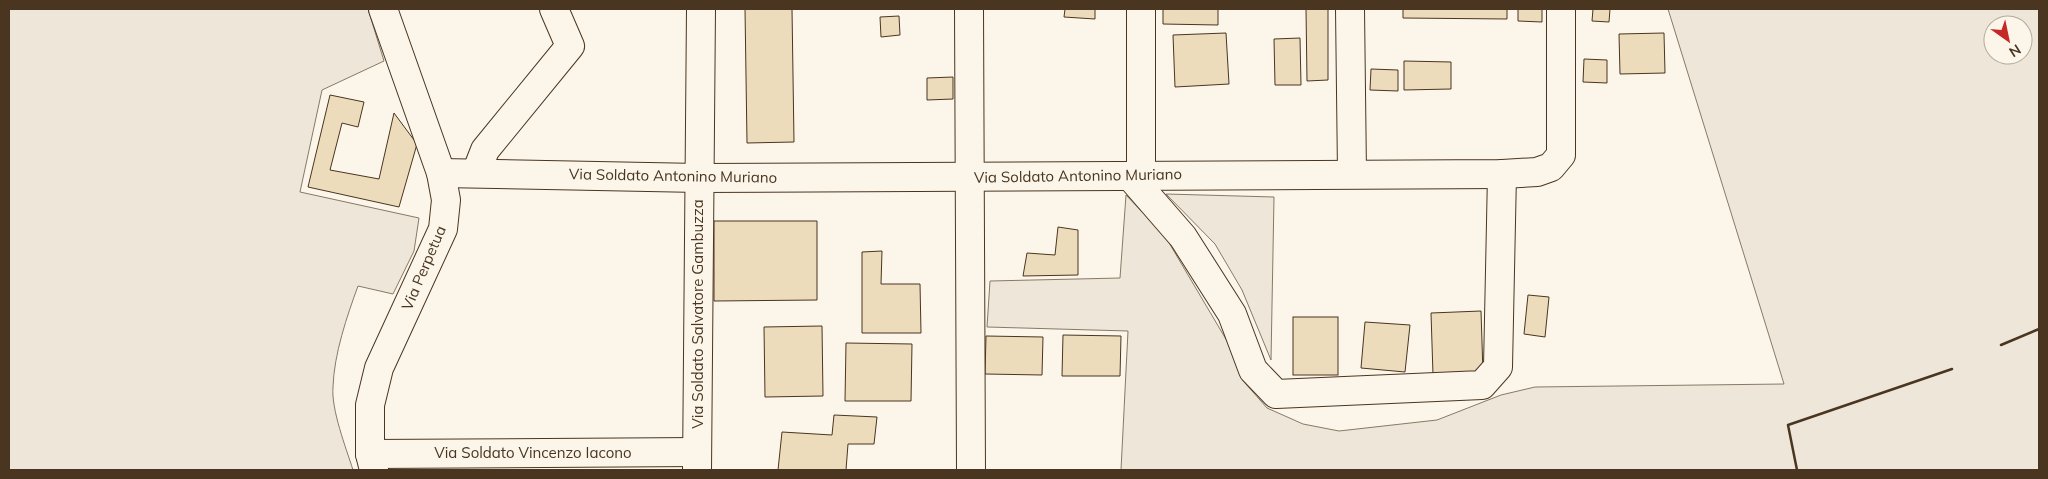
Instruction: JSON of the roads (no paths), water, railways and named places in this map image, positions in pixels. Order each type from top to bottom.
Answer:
[{"type":"street","name":"Via Perpetua","points":[[372,462],[370,405],[379,368],[443,229],[446,200],[441,173],[383,9]]},
{"type":"street","points":[[476,173],[486,150],[570,46],[554,9]]},
{"type":"street","name":"Via Soldato Salvatore Gambuzza","points":[[697,461],[701,9]]},
{"type":"street","points":[[969,9],[971,470]]},
{"type":"street","points":[[1141,9],[1135,176],[1183,237],[1232,314],[1253,370],[1276,394],[1482,385],[1498,367],[1502,174]]},
{"type":"street","points":[[1350,9],[1352,174]]},
{"type":"street","name":"Via Soldato Antonino Muriano","points":[[441,173],[699,178],[970,178],[1502,174],[1537,172],[1551,167],[1561,154],[1562,9]]},
{"type":"street","name":"Via Soldato Vincenzo Iacono","points":[[372,462],[697,461]]}]
